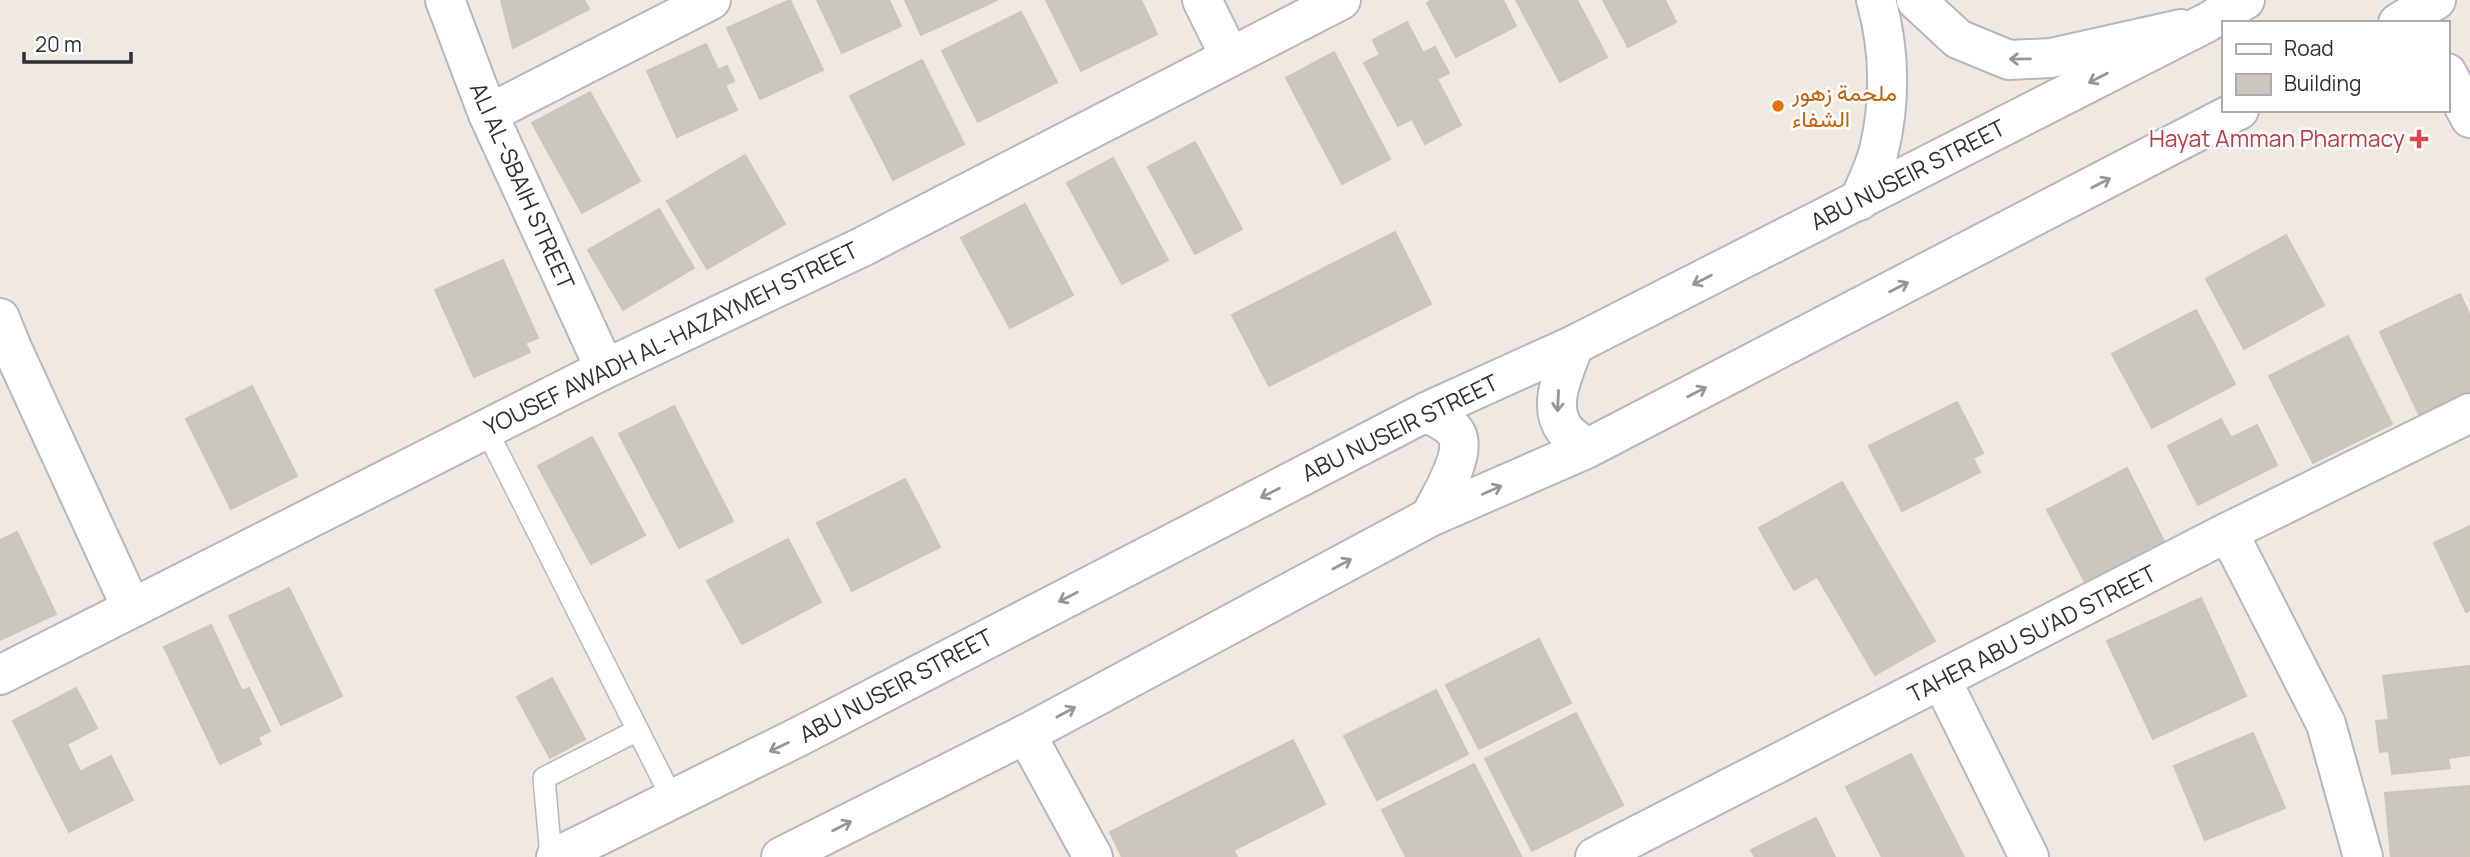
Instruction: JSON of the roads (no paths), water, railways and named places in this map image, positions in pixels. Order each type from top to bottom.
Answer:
[{"type":"street","name":"ALI AL-SBAIH STREET","points":[[445,0],[488,114],[605,369]]},
{"type":"street","points":[[488,114],[711,0]]},
{"type":"street","points":[[1202,0],[1230,57]]},
{"type":"street","name":"YOUSEF AWADH AL-HAZAYMEH STREET","points":[[0,675],[605,369],[862,247],[1341,0]]},
{"type":"street","points":[[1859,201],[1879,152],[1888,92],[1885,32],[1876,0]]},
{"type":"street","points":[[1916,0],[1958,39],[2009,60],[2051,58],[2206,23]]},
{"type":"street","name":"ABU NUSEIR STREET","points":[[556,857],[800,736],[1426,412],[1574,345],[1859,201],[2206,23],[2245,0]]},
{"type":"street","points":[[2449,77],[2470,118]]},
{"type":"street","points":[[781,857],[1026,734],[1430,517],[1587,449],[2235,112]]},
{"type":"street","points":[[4,340],[131,607]]},
{"type":"street","points":[[1574,345],[1557,394],[1556,408],[1566,431],[1587,449]]},
{"type":"street","points":[[1426,412],[1450,426],[1457,435],[1459,445],[1450,477],[1430,517]]},
{"type":"street","name":"TAHER ABU SU'AD STREET","points":[[1595,857],[2228,532],[2470,413]]},
{"type":"street","points":[[2228,532],[2326,724],[2363,857]]},
{"type":"street","points":[[1942,681],[2029,857]]},
{"type":"street","points":[[1026,734],[1093,857]]},
{"type":"lane","points":[[486,429],[672,798]]},
{"type":"lane","points":[[551,857],[544,778],[638,730]]},
{"type":"place","name":"ملحمة زهور الشفاء","points":[[1778,106]]},
{"type":"place","name":"Hayat Amman Pharmacy","points":[[2419,139]]}]
